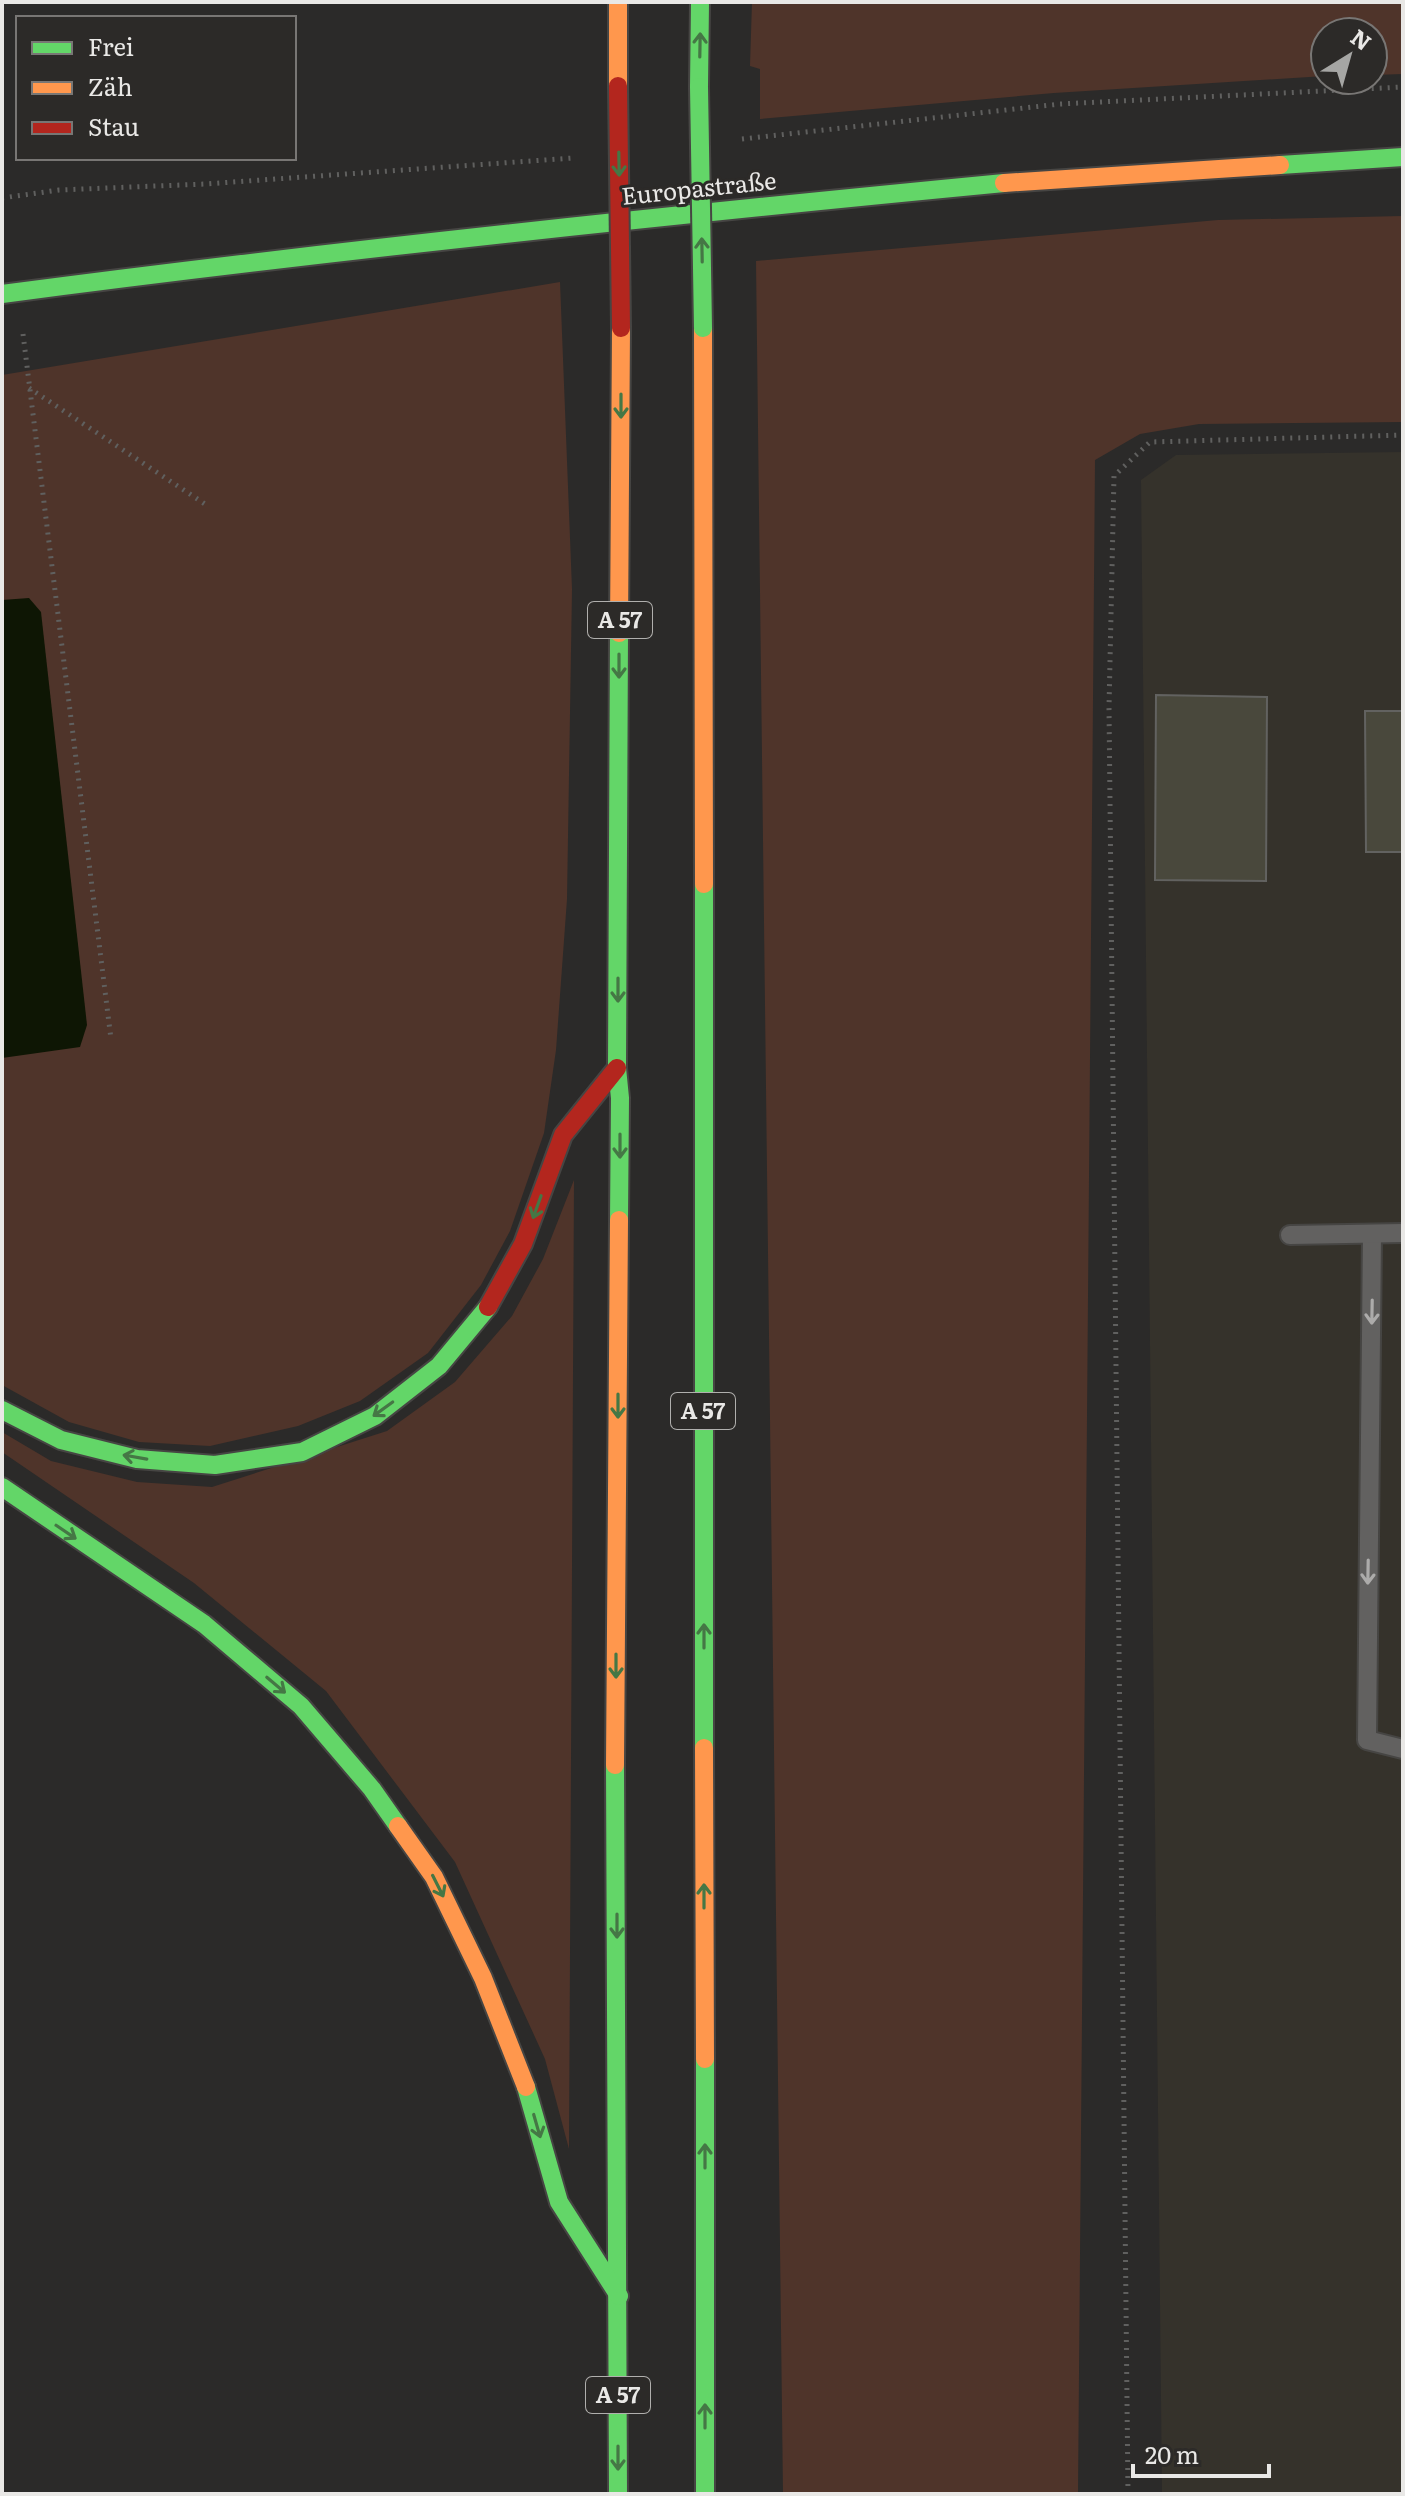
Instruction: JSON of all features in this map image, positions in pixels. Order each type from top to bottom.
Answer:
[{"type":"main road","name":"A 57","points":[[618,2],[621,328],[615,1700],[618,2494]]},
{"type":"main road","name":"A 57","points":[[700,2],[705,2494]]},
{"type":"main road","name":"Europastraße","points":[[10,294],[229,264],[823,200],[1044,179],[1403,157]]},
{"type":"main road","points":[[2,1410],[61,1440],[137,1459],[215,1465],[302,1452],[375,1416],[439,1366],[493,1302],[523,1244],[563,1135],[617,1068]]},
{"type":"main road","points":[[2,1487],[204,1624],[301,1706],[372,1789],[434,1877],[483,1978],[522,2073],[559,2202],[619,2296]]},
{"type":"lane","points":[[1290,1235],[1403,1233]]},
{"type":"lane","points":[[1372,1234],[1367,1740],[1403,1749]]},
{"type":"path","points":[[10,294],[29,388],[111,1039]]},
{"type":"path","points":[[29,388],[208,506]]},
{"type":"path","points":[[1128,2494],[1109,708],[1114,476],[1150,442],[1403,435]]},
{"type":"shaded area","points":[[752,2],[1403,2],[1403,74],[1389,74],[1389,16],[1309,16],[1309,77],[1054,93],[760,119],[760,69],[750,66]]},
{"type":"shaded area","points":[[1403,216],[1403,422],[1199,424],[1140,434],[1095,460],[1078,2494],[783,2494],[756,261],[1218,220]]},
{"type":"shaded area","points":[[560,282],[572,589],[567,899],[556,1050],[544,1133],[510,1231],[481,1285],[428,1353],[360,1401],[298,1426],[210,1446],[139,1442],[69,1422],[2,1385],[2,375]]},
{"type":"shaded area","points":[[1403,452],[1403,2494],[1162,2494],[1141,480],[1176,455]]},
{"type":"shaded area","points":[[29,598],[41,612],[87,1025],[80,1047],[2,1058],[2,600]]},
{"type":"shaded area","points":[[574,1180],[569,2149],[545,2059],[455,1862],[326,1691],[194,1583],[2,1452],[2,1432],[51,1461],[137,1482],[212,1487],[387,1431],[455,1382],[512,1316],[543,1259]]},
{"type":"building","points":[[1156,695],[1267,697],[1266,881],[1155,880]]},
{"type":"building","points":[[1365,711],[1403,711],[1403,852],[1366,852]]},
{"type":"traffic: fast","points":[[699,87],[700,2]]},
{"type":"traffic: fast","points":[[699,87],[703,328]]},
{"type":"traffic: fast","points":[[1280,165],[1403,157]]},
{"type":"traffic: fast","points":[[2,294],[503,234],[1004,183]]},
{"type":"traffic: fast","points":[[619,633],[619,1220]]},
{"type":"traffic: fast","points":[[704,884],[704,1748]]},
{"type":"traffic: fast","points":[[2,1410],[61,1440],[137,1459],[215,1465],[302,1452],[375,1416],[439,1366],[488,1307]]},
{"type":"traffic: fast","points":[[2,1487],[204,1624],[301,1706],[372,1789],[398,1826]]},
{"type":"traffic: fast","points":[[615,1765],[618,2494]]},
{"type":"traffic: fast","points":[[705,2059],[705,2494]]},
{"type":"traffic: fast","points":[[526,2087],[559,2202],[619,2296]]},
{"type":"traffic: slow","points":[[618,2],[618,86]]},
{"type":"traffic: slow","points":[[1004,183],[1280,165]]},
{"type":"traffic: slow","points":[[619,633],[621,328]]},
{"type":"traffic: slow","points":[[703,328],[704,884]]},
{"type":"traffic: slow","points":[[615,1765],[619,1220]]},
{"type":"traffic: slow","points":[[704,1748],[705,2059]]},
{"type":"traffic: slow","points":[[398,1826],[434,1877],[483,1978],[526,2087]]},
{"type":"traffic: jam","points":[[618,86],[621,328]]},
{"type":"traffic: jam","points":[[488,1307],[523,1244],[563,1135],[617,1068]]}]
